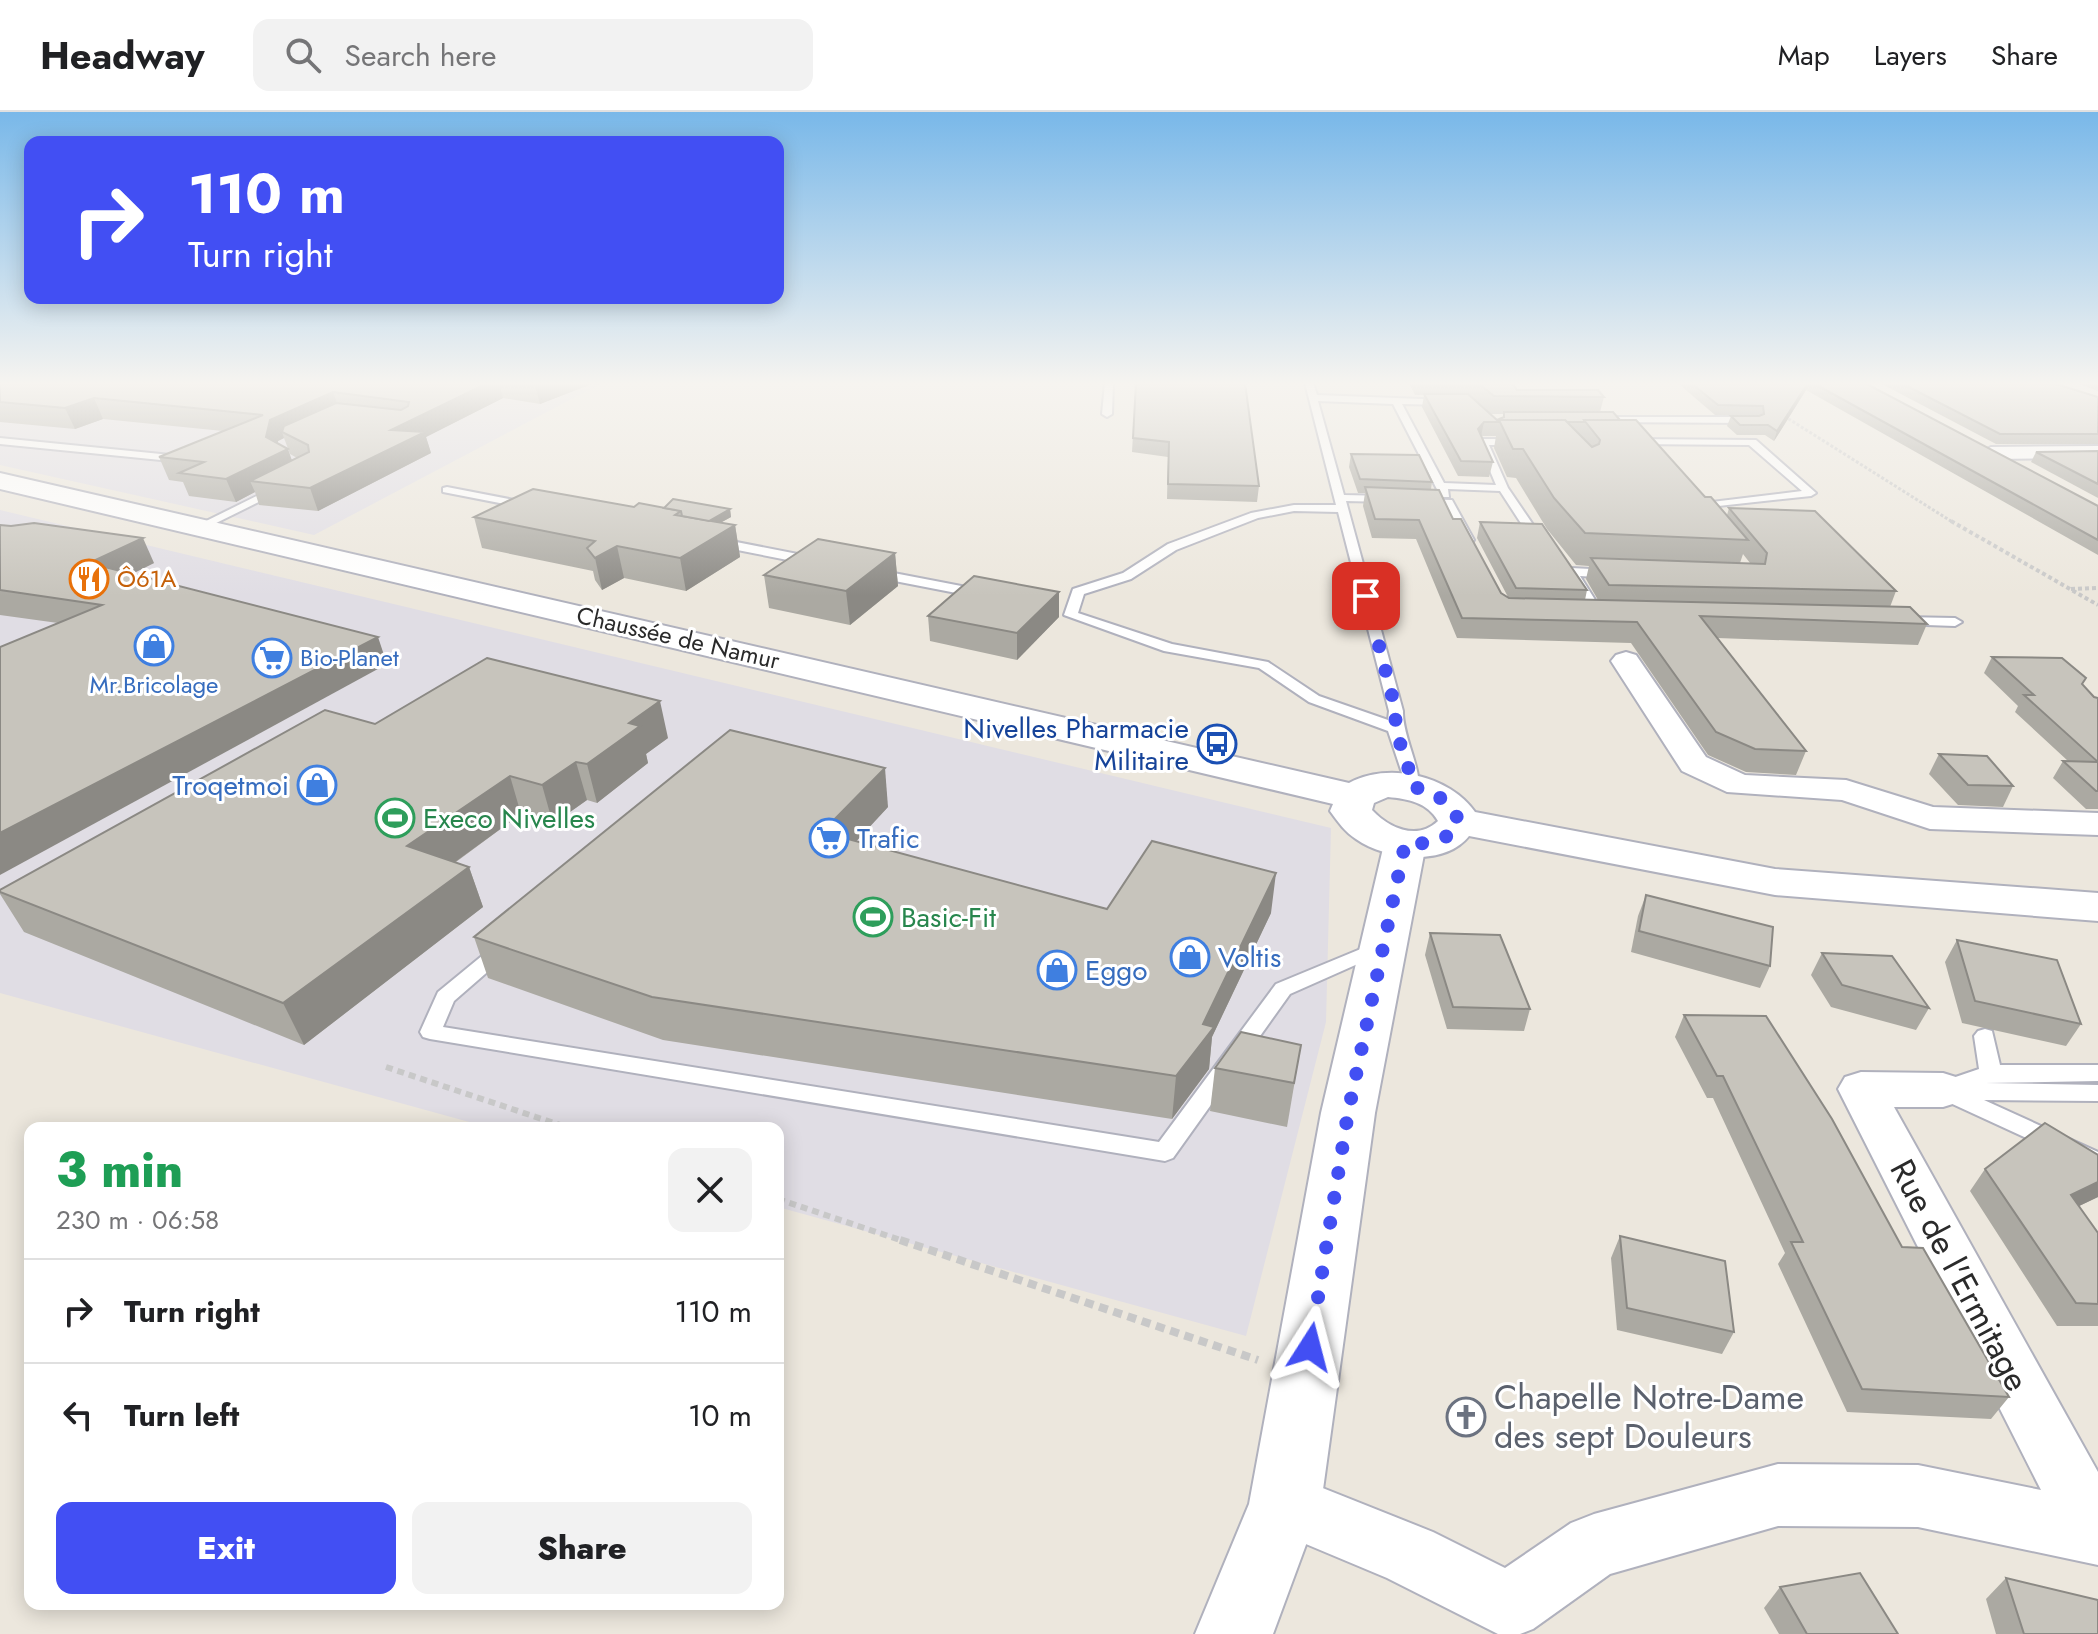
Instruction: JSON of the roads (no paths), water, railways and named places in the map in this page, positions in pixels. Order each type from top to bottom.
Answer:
[{"type":"main road","name":"Chaussée de Namur","points":[[0,481],[1355,797]]},
{"type":"main road","points":[[1388,785],[1411,786],[1436,794],[1454,807],[1459,822],[1452,835],[1432,843],[1405,844],[1379,837],[1360,825],[1351,811],[1355,797],[1368,789],[1388,785]]},
{"type":"main road","points":[[1459,822],[1775,882],[2098,907]]},
{"type":"main road","points":[[1234,1634],[1285,1504],[1348,1113],[1405,844]]},
{"type":"street","points":[[1993,454],[2031,474]]},
{"type":"street","points":[[1626,661],[1694,764],[1739,785],[1846,790],[1930,818],[2098,824]]},
{"type":"street","name":"Rue de l'Ermitage","points":[[1966,1082],[1861,1089],[2098,1533]]},
{"type":"street","points":[[1285,1504],[1410,1555],[1510,1619],[1594,1546],[1778,1495],[1918,1496],[2098,1533]]},
{"type":"lane","points":[[131,454],[171,458]]},
{"type":"lane","points":[[1329,454],[1396,711],[1395,728],[1412,779],[1411,786]]},
{"type":"lane","points":[[1424,454],[1448,502],[1469,530],[1477,557]]},
{"type":"lane","points":[[1488,454],[1503,488],[1536,533],[1518,532]]},
{"type":"lane","points":[[1695,507],[1811,493],[1766,454]]},
{"type":"lane","points":[[198,528],[296,479]]},
{"type":"lane","points":[[1441,486],[1503,488]]},
{"type":"lane","points":[[447,490],[539,508]]},
{"type":"lane","points":[[1686,496],[1704,519]]},
{"type":"lane","points":[[1064,596],[1127,576],[1172,547],[1255,515],[1342,503],[1448,502]]},
{"type":"lane","points":[[710,541],[834,565]]},
{"type":"lane","points":[[1597,614],[1567,567],[1632,574]]},
{"type":"lane","points":[[864,571],[988,596]]},
{"type":"lane","points":[[1078,592],[1071,615],[1169,648],[1263,665],[1314,699],[1395,728]]},
{"type":"lane","points":[[1582,614],[1613,615]]},
{"type":"lane","points":[[1893,621],[1955,622]]},
{"type":"lane","points":[[516,937],[445,997],[430,1032],[1165,1152],[1283,989],[1383,945]]},
{"type":"lane","points":[[1966,1082],[1985,1036]]},
{"type":"lane","points":[[1966,1082],[2098,1073]]},
{"type":"lane","points":[[1966,1082],[2098,1093]]},
{"type":"lane","points":[[1966,1082],[2098,1162]]},
{"type":"place","name":"Ô61A","points":[[89,579]]},
{"type":"place","name":"Mr.Bricolage","points":[[154,646]]},
{"type":"place","name":"Bio-Planet","points":[[272,658]]},
{"type":"place","name":"Nivelles Pharmacie Militaire","points":[[1217,744]]},
{"type":"place","name":"Troqetmoi","points":[[317,785]]},
{"type":"place","name":"Execo Nivelles","points":[[395,818]]},
{"type":"place","name":"Trafic","points":[[829,838]]},
{"type":"place","name":"Basic-Fit","points":[[873,917]]},
{"type":"place","name":"Voltis","points":[[1190,957]]},
{"type":"place","name":"Eggo","points":[[1057,970]]},
{"type":"place","name":"Chapelle Notre-Dame des sept Douleurs","points":[[1466,1417]]}]
